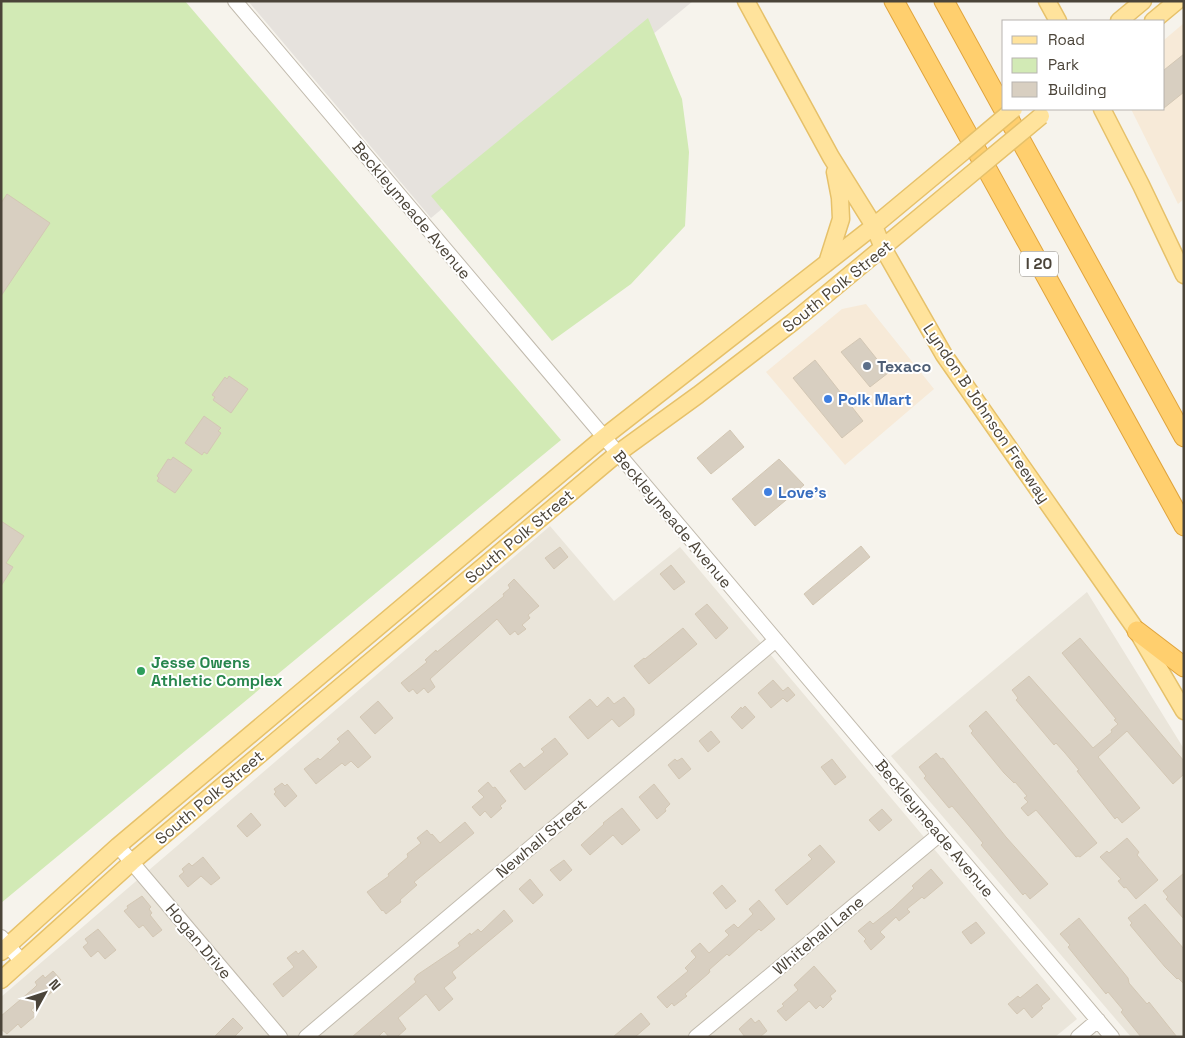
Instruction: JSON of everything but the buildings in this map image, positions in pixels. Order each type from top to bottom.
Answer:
[{"type":"highway","name":"I 20","points":[[894,1],[1184,526]]},
{"type":"highway","name":"I 20","points":[[944,1],[1002,106]]},
{"type":"highway","name":"I 20","points":[[1004,110],[1184,437]]},
{"type":"highway","points":[[1137,631],[1184,667]]},
{"type":"main road","name":"Lyndon B Johnson Freeway","points":[[746,1],[831,158],[874,226],[883,248],[944,355],[1137,631],[1184,711]]},
{"type":"main road","points":[[1048,1],[1058,20]]},
{"type":"main road","points":[[1120,20],[1143,1]]},
{"type":"main road","points":[[1154,20],[1177,1]]},
{"type":"main road","name":"South Polk Street","points":[[4,945],[118,846],[604,437],[874,226],[1013,110]]},
{"type":"main road","name":"South Polk Street","points":[[1,980],[132,862],[618,453],[698,395],[793,322],[1048,110]]},
{"type":"main road","points":[[1103,110],[1184,275]]},
{"type":"main road","points":[[826,263],[841,219],[837,179],[831,158]]},
{"type":"main road","points":[[346,655],[360,670]]},
{"type":"street","name":"Beckleymeade Avenue","points":[[235,1],[1112,1037]]},
{"type":"street","name":"Newhall Street","points":[[306,1037],[776,640]]},
{"type":"street","name":"Whitehall Lane","points":[[696,1037],[940,834]]},
{"type":"street","name":"Hogan Drive","points":[[118,846],[280,1037]]},
{"type":"street","points":[[4,945],[22,962]]},
{"type":"street","points":[[1078,1037],[1098,1020]]},
{"type":"shaded area","points":[[248,1],[693,1],[431,218]]},
{"type":"shaded area","points":[[1184,23],[1184,199],[1178,204],[1131,110],[1165,110],[1165,39]]},
{"type":"shaded area","points":[[866,304],[934,389],[845,465],[766,372],[842,309]]},
{"type":"shaded area","points":[[550,526],[614,601],[680,547],[1077,1019],[1055,1037],[1,1037],[1,997]]},
{"type":"shaded area","points":[[1087,592],[1184,749],[1184,1037],[1131,1037],[891,756]]},
{"type":"green space","name":"Jesse Owens Athletic Complex","points":[[1,1],[185,1],[561,440],[1,903]]},
{"type":"green space","points":[[648,18],[682,99],[689,152],[685,226],[631,284],[552,341],[431,196]]},
{"type":"place","name":"Texaco","points":[[867,366]]},
{"type":"place","name":"Polk Mart","points":[[828,399]]},
{"type":"place","name":"Love's","points":[[768,492]]},
{"type":"place","name":"Jesse Owens Athletic Complex","points":[[141,671]]}]
